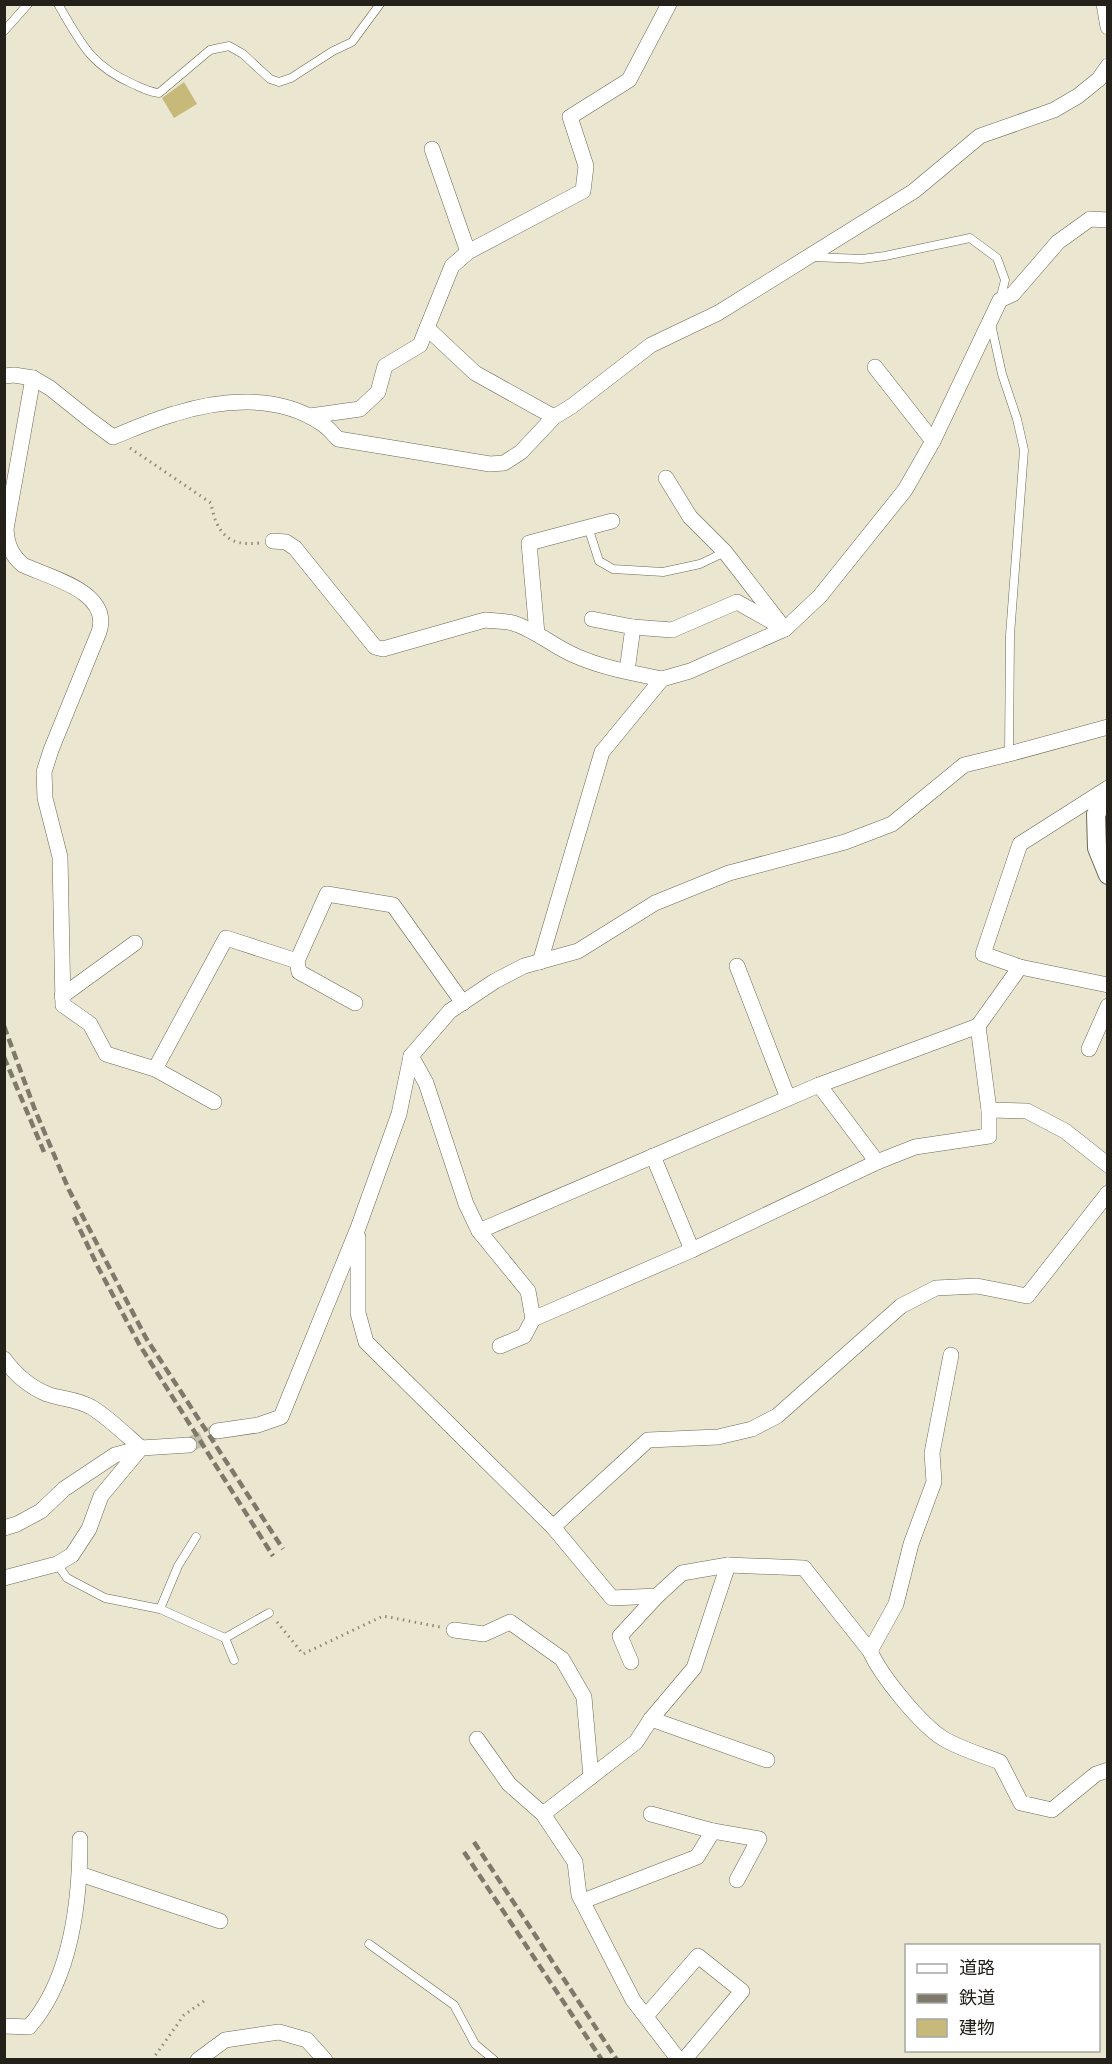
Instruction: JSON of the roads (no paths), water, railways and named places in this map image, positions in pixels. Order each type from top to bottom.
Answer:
[{"type":"street","points":[[309,416],[360,409],[378,392],[386,366],[420,345],[452,266],[468,252],[583,191],[586,166],[570,117],[629,80],[669,4]]},
{"type":"street","points":[[1104,4],[1107,27]]},
{"type":"street","points":[[4,376],[33,378],[50,388],[113,437],[174,414],[231,402],[255,401],[304,413],[324,424],[338,439],[490,464],[504,463],[521,452],[554,417],[572,406],[651,345],[717,313],[914,191],[980,136],[1054,110],[1078,96],[1099,79],[1107,66]]},
{"type":"street","points":[[432,149],[468,252]]},
{"type":"street","points":[[273,541],[286,542],[295,548],[375,647],[384,650],[485,620],[514,623],[576,656],[627,671],[662,679],[690,671],[785,629],[820,596],[905,490],[933,441],[1000,300],[1013,294],[1058,242],[1090,219],[1107,220]]},
{"type":"street","points":[[428,328],[475,373],[554,417]]},
{"type":"street","points":[[875,368],[933,441]]},
{"type":"street","points":[[33,378],[6,529],[7,543],[15,559],[23,565],[87,594],[96,603],[101,614],[99,632],[51,750],[45,772],[45,798],[60,857],[63,1005],[90,1024],[106,1054],[155,1069],[214,1102]]},
{"type":"street","points":[[666,478],[690,517],[725,552],[785,629]]},
{"type":"street","points":[[537,634],[529,543],[612,521]]},
{"type":"street","points":[[592,619],[633,627],[672,630],[737,602],[785,629]]},
{"type":"street","points":[[627,671],[633,627]]},
{"type":"street","points":[[540,962],[602,752],[662,679]]},
{"type":"street","points":[[217,1431],[258,1425],[281,1417],[358,1228],[399,1114],[411,1056],[450,1011],[495,981],[524,966],[578,951],[655,903],[729,873],[845,842],[892,824],[964,765],[1107,727]]},
{"type":"street","points":[[1107,788],[1020,844],[983,954],[1020,968],[1107,985]]},
{"type":"street","points":[[1107,795],[1096,814],[1097,848],[1107,875]]},
{"type":"street","points":[[355,1003],[299,972],[297,961],[327,894],[393,905],[462,1003]]},
{"type":"street","points":[[155,1069],[226,938],[297,961]]},
{"type":"street","points":[[63,996],[135,943]]},
{"type":"street","points":[[737,966],[788,1098]]},
{"type":"street","points":[[479,1231],[819,1085],[978,1026],[1020,968]]},
{"type":"street","points":[[1089,1049],[1107,1006]]},
{"type":"street","points":[[533,1319],[692,1250],[877,1162],[915,1147],[989,1136],[989,1110],[978,1026]]},
{"type":"street","points":[[411,1056],[426,1083],[466,1204],[479,1231],[528,1291],[533,1319],[524,1336],[500,1346]]},
{"type":"street","points":[[819,1085],[877,1162]]},
{"type":"street","points":[[989,1110],[1027,1111],[1065,1131],[1107,1165]]},
{"type":"street","points":[[653,1156],[692,1250]]},
{"type":"street","points":[[553,1527],[648,1440],[718,1437],[752,1429],[777,1416],[901,1306],[936,1288],[977,1286],[1027,1296],[1107,1193]]},
{"type":"street","points":[[358,1228],[358,1313],[366,1342],[553,1527],[612,1598],[657,1596]]},
{"type":"street","points":[[870,1651],[896,1604],[911,1544],[934,1482],[932,1453],[951,1355]]},
{"type":"street","points":[[4,1359],[28,1383],[47,1394],[72,1399],[90,1407],[141,1448]]},
{"type":"street","points":[[4,1527],[17,1524],[41,1510],[64,1489],[115,1455],[141,1448],[189,1444]]},
{"type":"street","points":[[4,1578],[57,1564],[72,1555],[82,1542],[101,1497],[141,1448]]},
{"type":"street","points":[[543,1814],[636,1742],[651,1719],[694,1668],[728,1565]]},
{"type":"street","points":[[631,1662],[620,1636],[657,1596],[682,1574],[728,1565],[804,1568],[870,1651],[876,1664],[915,1713],[944,1739],[1000,1762],[1021,1803],[1052,1810],[1096,1774],[1107,1770]]},
{"type":"street","points":[[454,1630],[484,1634],[510,1622],[562,1659],[584,1697],[591,1777]]},
{"type":"street","points":[[651,1719],[767,1760]]},
{"type":"street","points":[[477,1739],[509,1784],[543,1814],[575,1862],[579,1895],[633,2000],[646,2016],[682,2060],[741,1991],[698,1956],[646,2016]]},
{"type":"street","points":[[651,1814],[713,1831],[759,1839],[737,1880]]},
{"type":"street","points":[[583,1901],[697,1857],[713,1831]]},
{"type":"street","points":[[4,2026],[29,2027],[40,2014],[54,1985],[70,1942],[80,1874],[80,1839]]},
{"type":"street","points":[[80,1874],[220,1921]]},
{"type":"street","points":[[198,2060],[225,2040],[279,2032],[307,2040],[325,2060]]},
{"type":"lane","points":[[4,31],[28,4]]},
{"type":"lane","points":[[58,4],[85,49],[101,67],[124,81],[159,93],[210,50],[229,46],[243,54],[270,79],[279,82],[291,78],[333,51],[352,42],[380,4]]},
{"type":"lane","points":[[808,256],[862,259],[970,238],[997,258],[1005,280],[1000,300]]},
{"type":"lane","points":[[991,322],[1002,374],[1017,419],[1024,450],[1010,635],[1009,754]]},
{"type":"lane","points":[[588,527],[599,561],[613,568],[663,572],[700,564],[725,552]]},
{"type":"lane","points":[[160,1609],[178,1566],[196,1538]]},
{"type":"lane","points":[[57,1564],[67,1578],[105,1598],[160,1609],[225,1638],[234,1660]]},
{"type":"lane","points":[[225,1638],[269,1613]]},
{"type":"lane","points":[[369,1944],[454,2005],[475,2044],[494,2060]]},
{"type":"tunnel","points":[[189,1445],[217,1431]]},
{"type":"railway","points":[[4,1026],[35,1110],[69,1190],[146,1338],[283,1549]]},
{"type":"railway","points":[[4,1057],[44,1152]]},
{"type":"railway","points":[[74,1217],[139,1344],[273,1556]]},
{"type":"railway","points":[[474,1842],[617,2060]]},
{"type":"railway","points":[[464,1852],[602,2060]]}]
